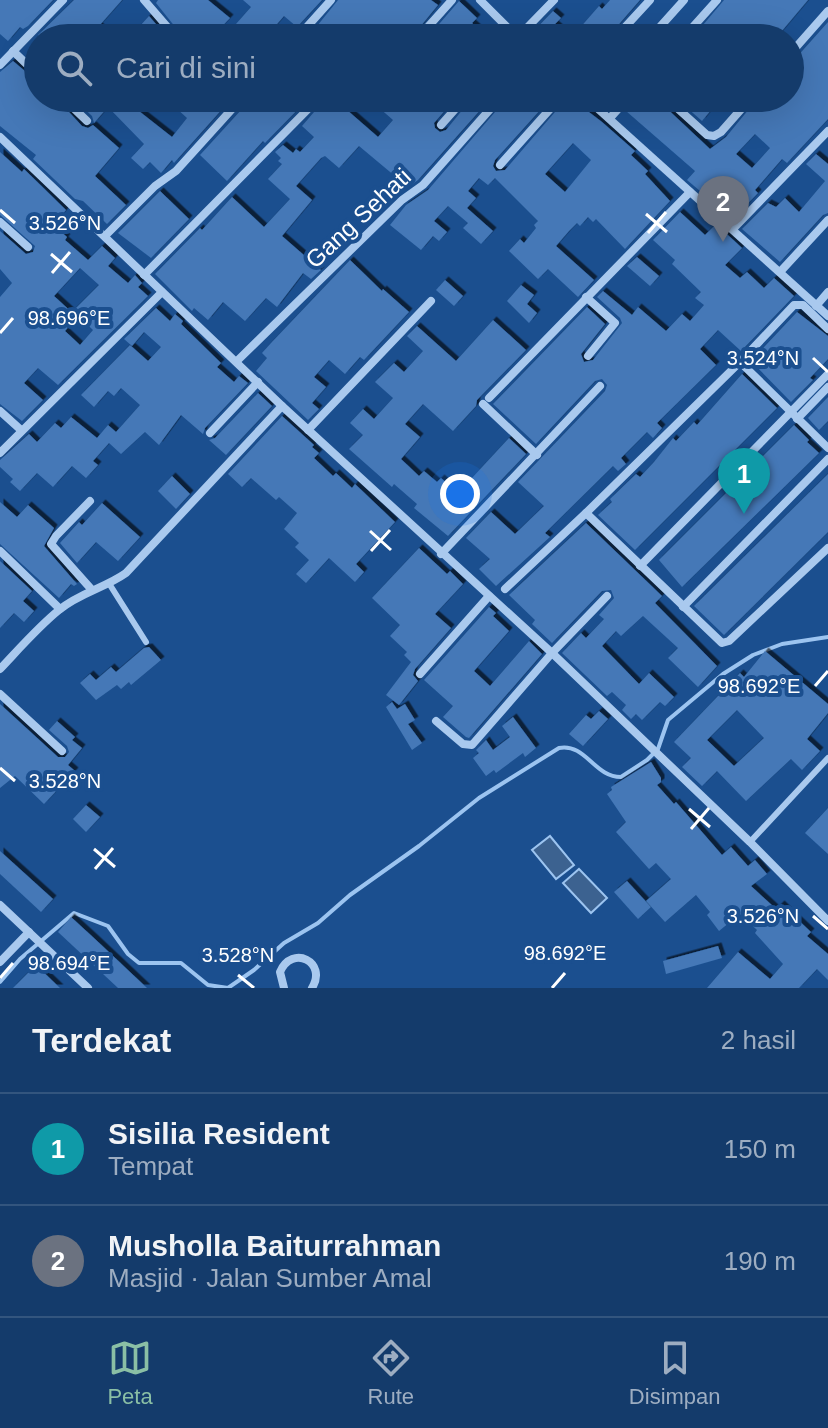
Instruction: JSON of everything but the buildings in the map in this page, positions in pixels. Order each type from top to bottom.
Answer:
[{"type":"street","points":[[39,24],[63,0]]},
{"type":"street","points":[[144,0],[165,24]]},
{"type":"street","points":[[310,24],[331,0]]},
{"type":"street","points":[[431,24],[452,0]]},
{"type":"street","points":[[480,0],[504,24]]},
{"type":"street","points":[[531,24],[554,0]]},
{"type":"street","points":[[628,24],[650,0]]},
{"type":"street","points":[[663,24],[684,0]]},
{"type":"street","points":[[696,24],[717,0]]},
{"type":"street","points":[[804,38],[828,11]]},
{"type":"street","points":[[0,65],[24,40]]},
{"type":"street","points":[[13,51],[24,62]]},
{"type":"street","points":[[78,112],[87,121]]},
{"type":"street","points":[[105,236],[155,186],[176,171],[229,112]]},
{"type":"street","points":[[144,275],[305,112]]},
{"type":"street","points":[[441,125],[453,112]]},
{"type":"street","name":"Gang Sehati","points":[[237,361],[402,200],[423,185],[488,112]]},
{"type":"street","points":[[500,165],[547,112]]},
{"type":"street","points":[[604,112],[828,316]]},
{"type":"street","points":[[610,118],[615,112]]},
{"type":"street","points":[[682,112],[707,135],[714,136],[739,112]]},
{"type":"street","points":[[733,229],[828,131]]},
{"type":"street","points":[[0,137],[282,406],[552,653],[828,921]]},
{"type":"street","points":[[537,455],[486,401],[690,192]]},
{"type":"street","points":[[780,272],[828,220]]},
{"type":"street","points":[[0,222],[28,247]]},
{"type":"street","points":[[0,453],[162,292]]},
{"type":"street","points":[[816,306],[828,292]]},
{"type":"street","points":[[586,297],[615,323],[588,356]]},
{"type":"street","points":[[308,430],[431,301]]},
{"type":"street","points":[[505,589],[740,362],[794,305],[803,305],[828,329]]},
{"type":"street","points":[[740,362],[828,448]]},
{"type":"street","points":[[793,416],[828,374]]},
{"type":"street","points":[[210,433],[258,382]]},
{"type":"street","points":[[441,554],[600,386]]},
{"type":"street","points":[[640,566],[793,416],[828,387]]},
{"type":"street","points":[[0,669],[60,609],[92,590],[110,585],[126,573],[282,406]]},
{"type":"street","points":[[0,411],[21,430]]},
{"type":"street","points":[[683,607],[828,459]]},
{"type":"street","points":[[90,501],[51,544],[92,590]]},
{"type":"street","points":[[586,513],[719,642],[726,643],[828,548]]},
{"type":"street","points":[[0,551],[60,609]]},
{"type":"street","points":[[420,674],[489,596]]},
{"type":"street","points":[[436,721],[463,744],[472,745],[552,653],[607,596]]},
{"type":"street","points":[[0,694],[62,751]]},
{"type":"street","points":[[0,905],[88,988]]},
{"type":"street","points":[[0,962],[30,933]]},
{"type":"street","points":[[284,988],[280,972],[283,965],[297,957],[311,962],[316,969],[315,987]]},
{"type":"lane","points":[[110,585],[146,642]]},
{"type":"lane","points":[[750,842],[828,758]]},
{"type":"water","points":[[550,836],[574,865],[556,879],[532,850]]},
{"type":"water","points":[[579,869],[607,898],[591,913],[563,883]]},
{"type":"waterway","points":[[0,982],[20,959],[74,913],[108,926],[128,954],[139,963],[181,963],[208,985],[228,988],[284,943],[318,923],[350,895],[479,798],[559,748],[576,750],[604,772],[621,777],[658,749],[668,720],[723,674],[753,655],[782,644],[828,637]]},
{"type":"place","name":"Musholla Baiturrahman","points":[[723,242]]},
{"type":"place","name":"Sisilia Resident","points":[[744,514]]}]
